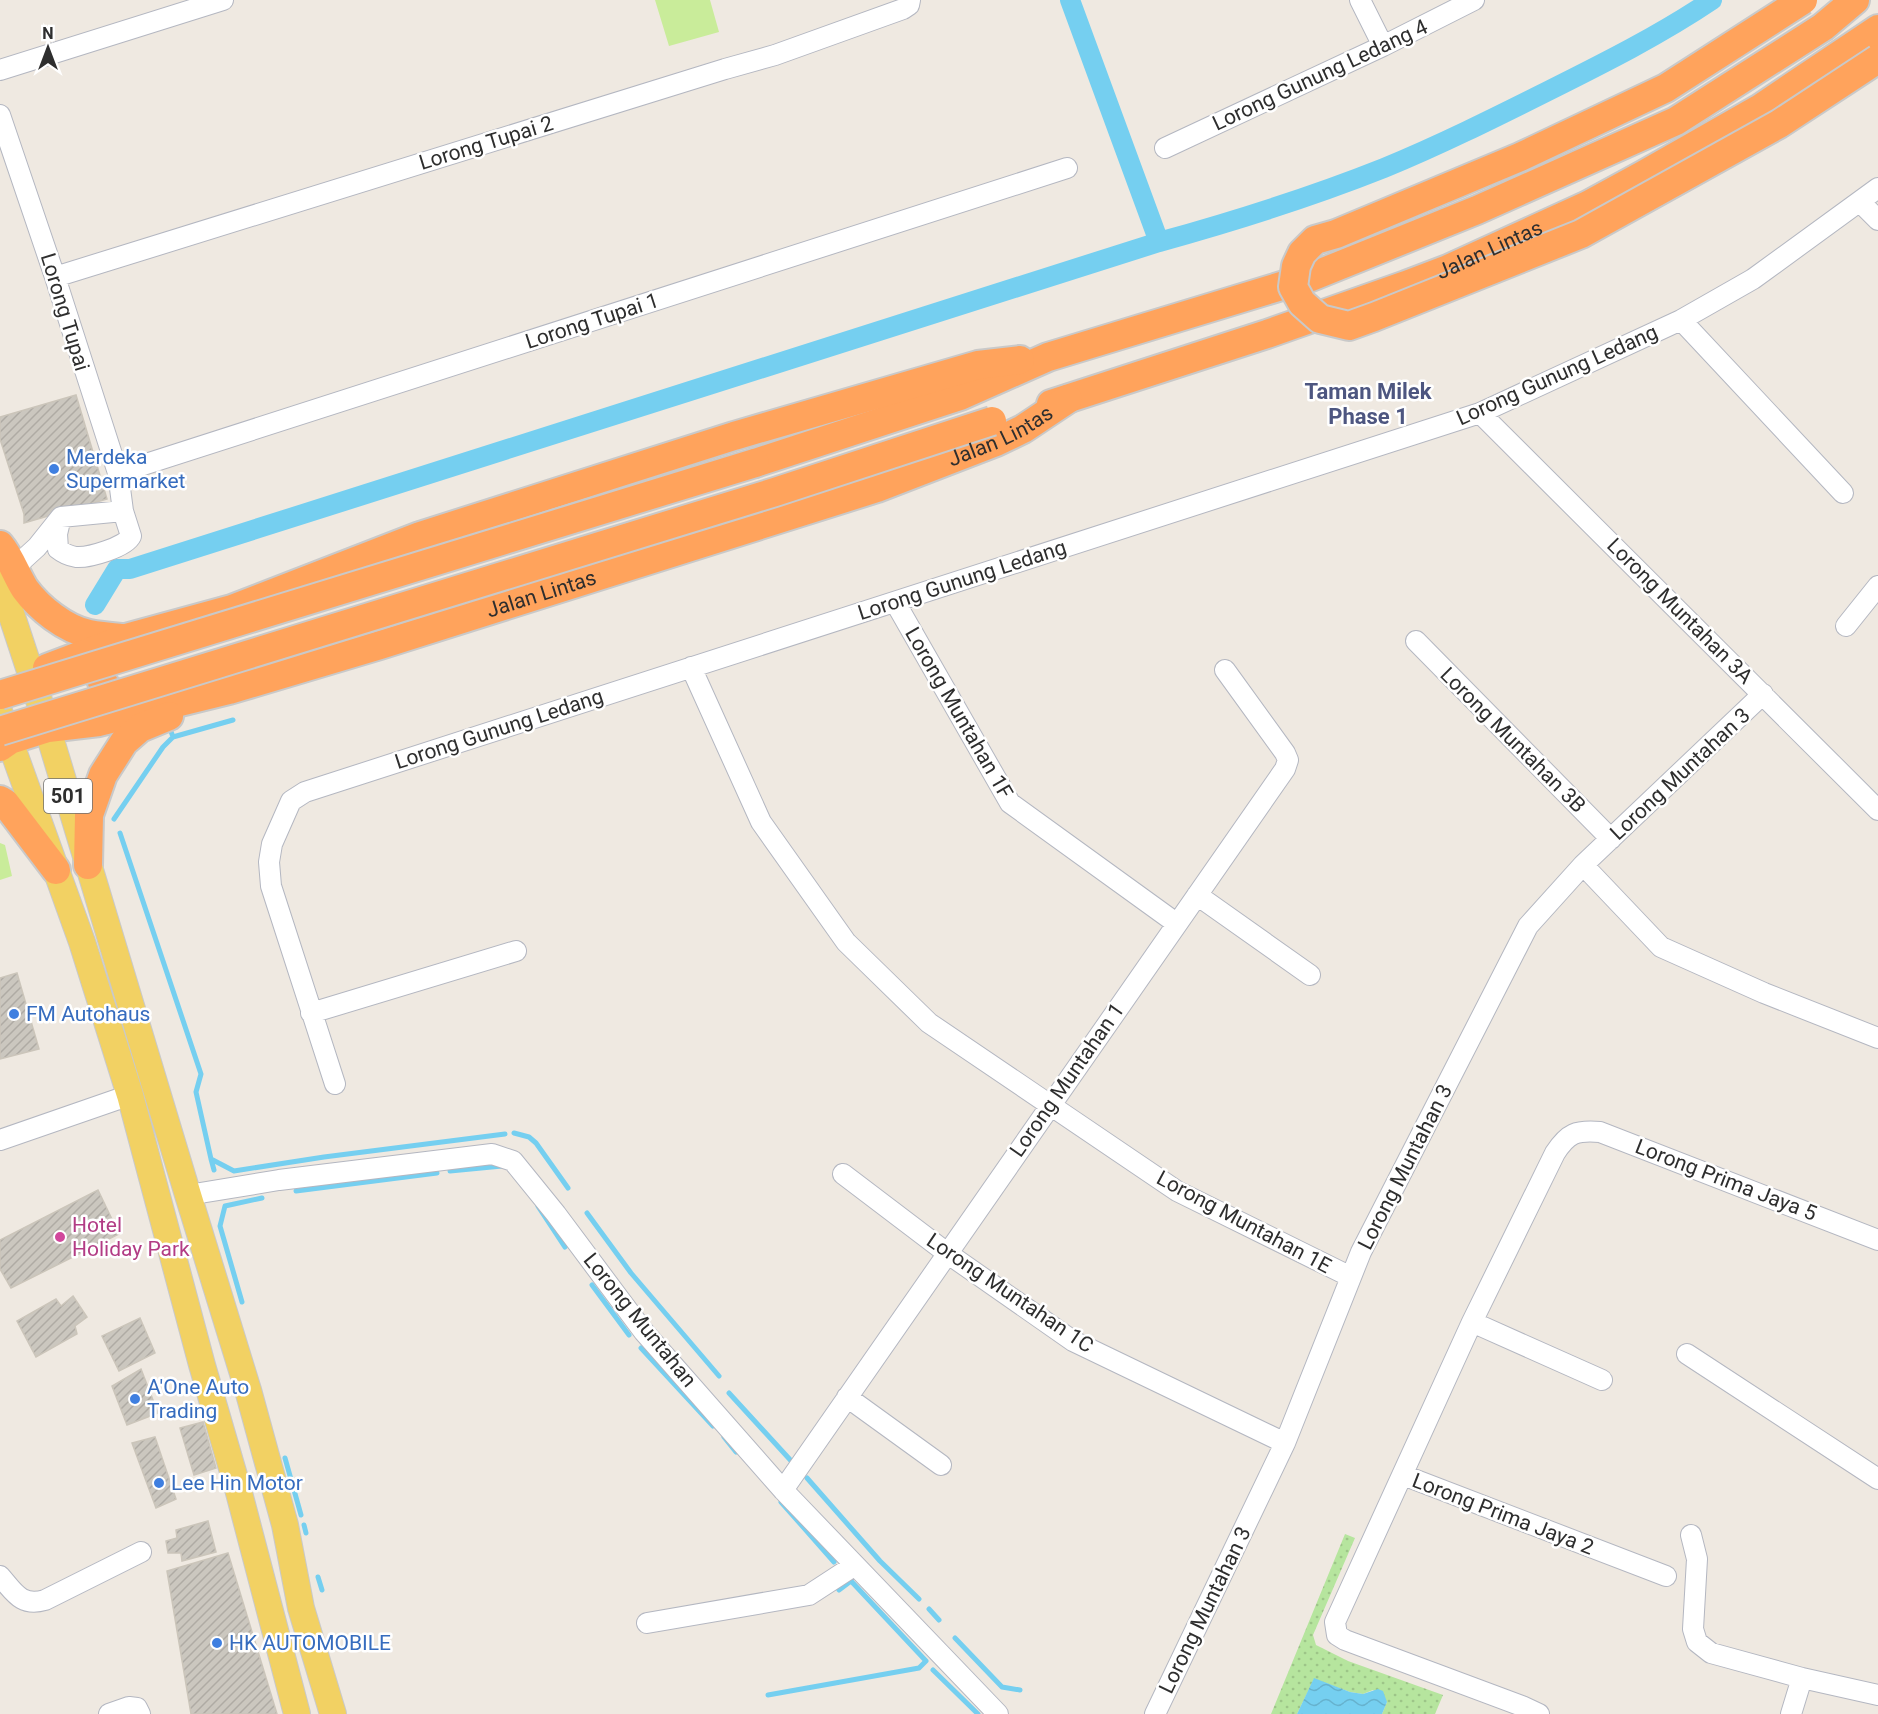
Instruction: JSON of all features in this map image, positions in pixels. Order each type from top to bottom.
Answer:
[{"type":"highway","points":[[1803,0],[1666,88],[1520,158],[1336,234],[1315,240],[1302,253],[1296,266],[1293,287],[1302,303],[1320,320],[1349,326],[1581,234],[1779,124],[1878,59]]},
{"type":"highway","name":"Jalan Lintas","points":[[0,695],[755,463],[960,396],[1048,357],[1311,277],[1477,210],[1676,120],[1823,27],[1855,0]]},
{"type":"highway","name":"Jalan Lintas","points":[[3,739],[992,420],[1068,399],[1267,334],[1406,285],[1588,205],[1759,109],[1878,29]]},
{"type":"highway","name":"Jalan Lintas","points":[[0,685],[126,638],[232,609],[420,536],[734,436],[978,365],[1048,357]]},
{"type":"highway","name":"Jalan Lintas","points":[[3,739],[48,728],[99,722],[228,690],[380,645],[877,488],[996,442],[1023,429],[1068,399]]},
{"type":"highway","points":[[5,564],[38,604],[72,628],[87,634],[126,638]]},
{"type":"highway","points":[[126,638],[104,653],[99,667],[101,680],[110,692],[152,708]]},
{"type":"highway","points":[[88,866],[89,815],[103,775],[124,742],[140,728],[228,690]]},
{"type":"highway","points":[[0,800],[5,803],[56,870]]},
{"type":"main road","name":"501","points":[[5,564],[31,674],[248,1390],[285,1525],[301,1608],[333,1714]]},
{"type":"main road","name":"501","points":[[0,714],[3,739],[56,870],[82,942],[130,1095],[297,1714]]},
{"type":"street","points":[[0,69],[223,0]]},
{"type":"street","name":"Lorong Tupai 2","points":[[55,277],[713,72],[776,55],[903,9],[910,0]]},
{"type":"street","points":[[1360,0],[1383,46]]},
{"type":"street","name":"Lorong Gunung Ledang 4","points":[[1165,148],[1383,46],[1474,0]]},
{"type":"street","name":"Lorong Tupai","points":[[0,114],[118,473],[123,511],[131,536],[127,542],[100,553],[77,557],[64,554],[58,549],[57,534],[61,517]]},
{"type":"street","name":"Lorong Tupai 1","points":[[118,473],[1067,168]]},
{"type":"street","name":"Lorong Gunung Ledang","points":[[334,1084],[271,886],[269,862],[272,844],[291,801],[305,792],[1480,413],[1682,320],[1753,279],[1878,188]]},
{"type":"street","points":[[1860,202],[1878,220]]},
{"type":"street","points":[[1682,320],[1842,493]]},
{"type":"street","name":"Lorong Muntahan 3A","points":[[1480,413],[1878,810]]},
{"type":"street","points":[[5,564],[37,547],[61,517],[123,511]]},
{"type":"street","points":[[1846,626],[1878,586]]},
{"type":"street","name":"Lorong Muntahan 1F","points":[[895,602],[1010,803],[1176,923]]},
{"type":"street","name":"Lorong Muntahan 3B","points":[[1416,641],[1611,839]]},
{"type":"street","name":"Lorong Muntahan 1E","points":[[691,667],[761,822],[846,942],[929,1023],[1177,1191],[1351,1277]]},
{"type":"street","name":"Lorong Muntahan 1","points":[[783,1490],[1285,769],[1288,760],[1285,753],[1225,670]]},
{"type":"street","name":"Lorong Muntahan 3","points":[[1155,1714],[1285,1443],[1361,1252],[1528,926],[1583,865],[1763,694]]},
{"type":"street","points":[[1583,865],[1661,947],[1764,993],[1878,1038]]},
{"type":"street","points":[[1197,895],[1310,975]]},
{"type":"street","points":[[311,1014],[516,951]]},
{"type":"street","points":[[0,1140],[130,1095]]},
{"type":"street","name":"Lorong Prima Jaya 5","points":[[1472,1322],[1555,1153],[1562,1142],[1582,1130],[1600,1132],[1620,1139],[1878,1240]]},
{"type":"street","name":"Lorong Muntahan","points":[[188,1195],[279,1180],[492,1155],[513,1161],[556,1214],[644,1332],[783,1490],[998,1714]]},
{"type":"street","name":"Lorong Muntahan 1C","points":[[843,1174],[947,1253],[1073,1341],[1285,1443]]},
{"type":"street","points":[[1403,1475],[1472,1322],[1602,1380]]},
{"type":"street","points":[[1687,1354],[1878,1479]]},
{"type":"street","points":[[847,1397],[941,1466]]},
{"type":"street","name":"Lorong Prima Jaya 2","points":[[1539,1714],[1337,1635],[1335,1622],[1403,1475],[1666,1576]]},
{"type":"street","points":[[1691,1535],[1697,1559],[1693,1629],[1697,1642],[1712,1653],[1802,1678],[1878,1695]]},
{"type":"street","points":[[0,1576],[22,1600],[35,1603],[141,1552]]},
{"type":"street","points":[[646,1623],[809,1595],[855,1565]]},
{"type":"street","points":[[1791,1714],[1802,1678]]},
{"type":"street","points":[[110,1714],[134,1707],[140,1714]]},
{"type":"green space","points":[[655,0],[710,0],[719,32],[669,46]]},
{"type":"green space","points":[[0,843],[5,845],[12,876],[0,880]]},
{"type":"green space","points":[[1345,1534],[1355,1538],[1313,1635],[1316,1645],[1348,1661],[1443,1695],[1435,1714],[1382,1714],[1387,1702],[1373,1690],[1363,1694],[1350,1692],[1314,1679],[1297,1714],[1271,1714]]},
{"type":"water","points":[[1314,1678],[1350,1692],[1363,1694],[1378,1689],[1383,1691],[1387,1702],[1382,1714],[1297,1714]]},
{"type":"building","name":"Merdeka Supermarket","points":[[76,395],[107,499],[24,523],[24,514],[0,439],[0,417]]},
{"type":"building","name":"FM Autohaus","points":[[17,973],[39,1049],[0,1059],[0,978]]},
{"type":"building","name":"Hotel Holiday Park","points":[[98,1190],[119,1234],[11,1288],[0,1269],[0,1240]]},
{"type":"building","points":[[73,1296],[87,1317],[75,1326],[77,1334],[36,1357],[17,1321],[56,1299],[61,1306]]},
{"type":"building","points":[[140,1318],[155,1353],[119,1371],[102,1336]]},
{"type":"building","name":"A'One Auto Trading","points":[[141,1369],[158,1413],[127,1425],[112,1386]]},
{"type":"building","name":"Lee Hin Motor","points":[[203,1422],[216,1468],[194,1475],[180,1428]]},
{"type":"building","name":"Lee Hin Motor","points":[[155,1437],[176,1499],[156,1508],[132,1443]]},
{"type":"building","points":[[208,1521],[216,1552],[182,1561],[181,1553],[168,1553],[166,1541],[177,1538],[176,1530]]},
{"type":"building","name":"HK AUTOMOBILE","points":[[228,1553],[277,1714],[191,1714],[167,1571]]},
{"type":"waterway","points":[[1070,0],[1159,242]]},
{"type":"waterway","points":[[95,605],[117,569],[130,569],[1301,199],[1356,179],[1446,141],[1611,59],[1712,0]]},
{"type":"waterway","points":[[173,737],[233,720]]},
{"type":"waterway","points":[[114,819],[163,747],[173,737],[169,726]]},
{"type":"waterway","points":[[120,833],[201,1074],[196,1092],[211,1159],[234,1171],[505,1134]]},
{"type":"waterway","points":[[514,1133],[529,1137],[536,1143],[568,1188]]},
{"type":"waterway","points":[[211,1159],[214,1170]]},
{"type":"waterway","points":[[450,1171],[502,1166]]},
{"type":"waterway","points":[[296,1191],[437,1173]]},
{"type":"waterway","points":[[242,1302],[220,1226],[225,1206],[262,1198]]},
{"type":"waterway","points":[[538,1206],[565,1247]]},
{"type":"waterway","points":[[587,1213],[631,1273],[719,1376]]},
{"type":"waterway","points":[[592,1285],[629,1335]]},
{"type":"waterway","points":[[641,1348],[713,1426]]},
{"type":"waterway","points":[[729,1393],[794,1464]]},
{"type":"waterway","points":[[724,1437],[736,1452]]},
{"type":"waterway","points":[[285,1458],[301,1515]]},
{"type":"waterway","points":[[807,1478],[880,1561],[919,1599]]},
{"type":"waterway","points":[[781,1502],[834,1562]]},
{"type":"waterway","points":[[304,1525],[306,1533]]},
{"type":"waterway","points":[[318,1577],[322,1590]]},
{"type":"waterway","points":[[768,1695],[919,1668],[926,1661],[851,1581],[839,1590]]},
{"type":"waterway","points":[[929,1609],[939,1620]]},
{"type":"waterway","points":[[955,1638],[1002,1687],[1020,1690]]},
{"type":"waterway","points":[[933,1670],[978,1714]]},
{"type":"place","name":"Merdeka Supermarket","points":[[54,469]]},
{"type":"place","name":"FM Autohaus","points":[[14,1014]]},
{"type":"place","name":"Hotel Holiday Park","points":[[60,1237]]},
{"type":"place","name":"A'One Auto Trading","points":[[135,1399]]},
{"type":"place","name":"Lee Hin Motor","points":[[159,1483]]},
{"type":"place","name":"HK AUTOMOBILE","points":[[217,1643]]},
{"type":"district","name":"Taman Milek Phase 1","points":[[1368,404]]}]
